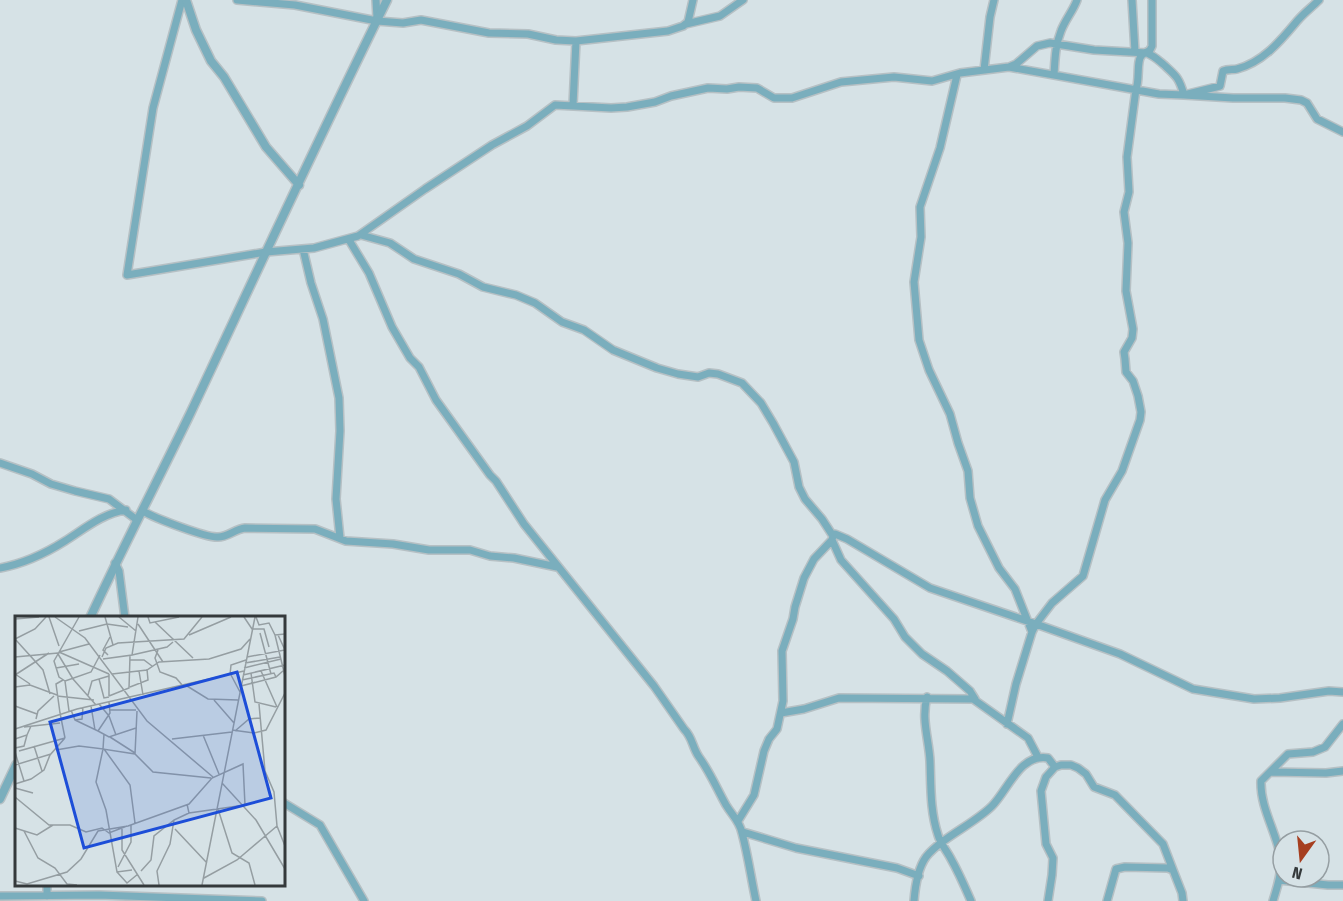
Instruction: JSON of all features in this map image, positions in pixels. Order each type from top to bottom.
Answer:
[{"type":"street","points":[[184,0],[212,61],[266,147],[299,185]]},
{"type":"street","points":[[184,0],[153,108],[127,275],[349,240],[361,235],[492,145],[527,126],[552,106],[627,107],[715,87],[756,88],[774,98],[792,98],[841,82],[894,77],[932,81],[1009,67],[1016,64],[1037,46],[1057,43],[1094,50],[1153,55],[1179,78],[1184,95]]},
{"type":"street","points":[[237,0],[295,5],[377,21],[403,23],[421,20],[489,33],[528,34],[556,40],[668,31],[720,16],[743,0]]},
{"type":"street","points":[[376,0],[377,21]]},
{"type":"street","points":[[91,616],[387,0]]},
{"type":"street","points":[[686,24],[693,0]]},
{"type":"street","points":[[984,70],[994,0]]},
{"type":"street","points":[[1054,75],[1057,43],[1077,0]]},
{"type":"street","points":[[1132,0],[1135,52]]},
{"type":"street","points":[[1007,724],[1016,684],[1032,632],[1052,603],[1083,576],[1105,500],[1125,466],[1140,420],[1138,396],[1133,381],[1126,372],[1124,352],[1131,342],[1133,329],[1126,291],[1128,243],[1124,212],[1129,192],[1127,157],[1139,81],[1140,58],[1152,46],[1152,0]]},
{"type":"street","points":[[1184,95],[1220,86],[1223,70],[1237,69],[1253,62],[1271,49],[1319,0]]},
{"type":"street","points":[[573,105],[576,40]]},
{"type":"street","points":[[1009,67],[1159,94],[1301,100],[1307,103],[1317,119],[1343,132]]},
{"type":"street","points":[[957,75],[940,148],[920,207],[921,237],[914,282],[919,340],[929,370],[950,414],[968,471],[972,508],[978,526],[999,568],[1015,589],[1032,632]]},
{"type":"street","points":[[361,235],[390,243],[414,259],[459,273],[483,287],[516,295],[535,303],[562,322],[584,330],[613,350],[657,368],[698,377],[709,373],[718,374],[742,383],[757,398],[773,423],[794,462],[799,487],[833,538],[841,560],[894,619],[905,637],[922,654],[970,691],[975,699],[1028,738],[1038,757]]},
{"type":"street","points":[[349,240],[369,273],[392,327],[410,358],[419,367],[436,400],[496,481],[524,524],[637,664],[691,736],[698,756],[706,764],[727,807],[743,832],[746,859],[756,901]]},
{"type":"street","points":[[303,249],[322,319],[339,398],[340,431],[336,500],[340,538]]},
{"type":"street","points":[[0,463],[32,474],[51,484],[109,499],[137,520]]},
{"type":"street","points":[[0,568],[54,548],[93,522],[115,512],[126,510]]},
{"type":"street","points":[[143,511],[157,519],[216,537],[245,528],[315,529],[346,541],[429,550],[470,550],[490,556],[514,558],[558,567]]},
{"type":"street","points":[[738,821],[754,795],[764,751],[769,739],[777,729],[783,701],[783,644],[809,568],[817,555],[836,534],[930,588],[1120,654],[1193,689],[1254,699],[1329,691],[1343,692]]},
{"type":"street","points":[[115,563],[121,582],[125,616]]},
{"type":"street","points":[[781,713],[804,709],[839,698],[975,699]]},
{"type":"street","points":[[923,698],[930,759],[932,807],[938,837],[971,901]]},
{"type":"street","points":[[1273,829],[1261,781],[1288,754],[1313,752],[1325,747],[1343,724]]},
{"type":"street","points":[[914,901],[915,889],[927,856],[994,804],[1025,765],[1038,757],[1048,758],[1055,767]]},
{"type":"street","points":[[1048,901],[1053,875],[1053,858],[1046,843],[1041,790],[1046,777],[1055,767],[1061,765],[1078,768],[1086,774],[1094,787],[1115,795],[1163,844],[1182,892],[1183,901]]},
{"type":"street","points":[[0,799],[15,767]]},
{"type":"street","points":[[1271,772],[1343,771]]},
{"type":"street","points":[[285,804],[320,825],[364,901]]},
{"type":"street","points":[[743,832],[796,848],[897,868],[919,876]]},
{"type":"street","points":[[1107,901],[1112,879],[1119,867],[1173,870]]},
{"type":"street","points":[[0,896],[132,896],[262,901]]}]
